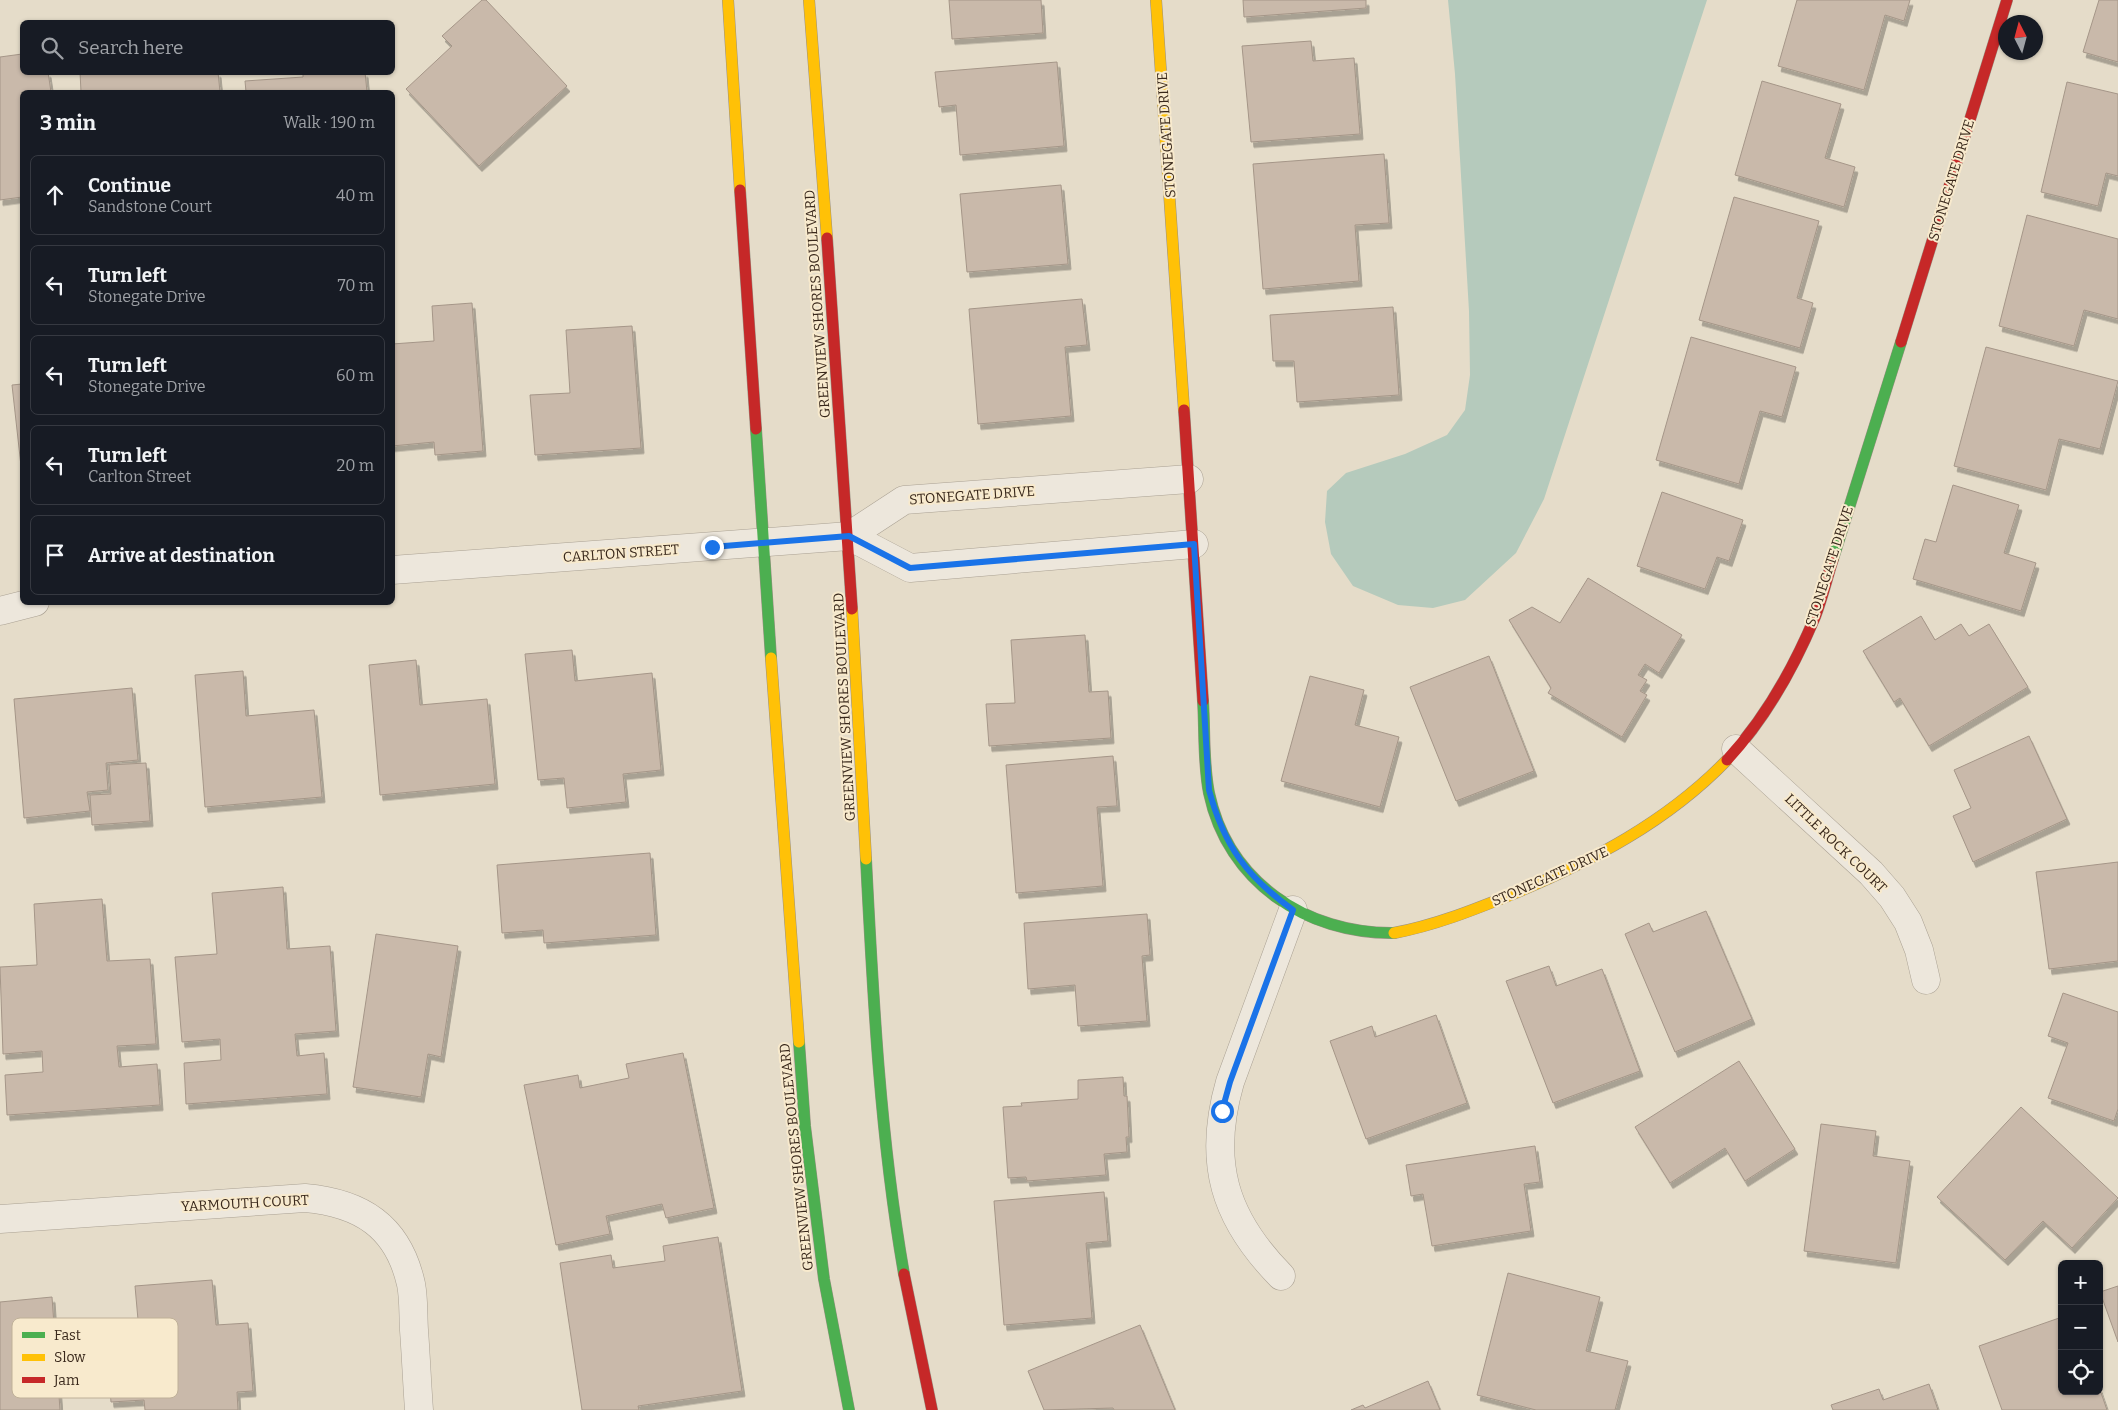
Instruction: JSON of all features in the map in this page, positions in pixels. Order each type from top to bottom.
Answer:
[{"type":"street","name":"GREENVIEW SHORES BOULEVARD","points":[[728,0],[763,543],[805,1126],[824,1279],[849,1410]]},
{"type":"street","name":"GREENVIEW SHORES BOULEVARD","points":[[809,0],[849,536],[880,1094],[899,1245],[932,1410]]},
{"type":"street","name":"STONEGATE DRIVE","points":[[1156,0],[1194,544],[1209,790],[1215,812],[1230,847],[1248,872],[1269,893],[1293,910],[1330,926],[1360,932],[1390,933],[1420,929],[1446,921],[1579,866],[1636,835],[1689,796],[1736,749],[1770,703],[1787,675],[1815,617],[2007,0]]},
{"type":"street","name":"STONEGATE DRIVE","points":[[849,536],[904,500],[1189,479]]},
{"type":"street","name":"CARLTON STREET","points":[[395,570],[849,536]]},
{"type":"street","points":[[849,536],[910,568],[1194,544]]},
{"type":"street","points":[[0,610],[22,605]]},
{"type":"street","name":"LITTLE ROCK COURT","points":[[1736,749],[1864,867],[1892,897],[1908,922],[1919,950],[1926,980]]},
{"type":"street","points":[[1281,1276],[1259,1254],[1242,1229],[1229,1201],[1222,1172],[1219,1142],[1222,1111],[1230,1082],[1293,910]]},
{"type":"street","name":"YARMOUTH COURT","points":[[0,1219],[305,1198],[332,1201],[361,1211],[384,1230],[402,1256],[411,1285],[419,1410]]},
{"type":"shaded area","points":[[1448,0],[1707,0],[1544,499],[1516,553],[1465,600],[1433,608],[1398,605],[1353,586],[1331,554],[1325,522],[1327,491],[1346,473],[1405,454],[1447,435],[1465,410],[1470,375],[1469,311],[1455,74]]},
{"type":"building","points":[[482,0],[486,0],[567,86],[479,166],[406,89],[452,46],[442,36]]},
{"type":"building","points":[[949,0],[1041,0],[1043,33],[952,39]]},
{"type":"building","points":[[1243,0],[1366,0],[1366,8],[1244,17]]},
{"type":"building","points":[[1797,0],[1910,0],[1904,21],[1885,15],[1864,90],[1778,66]]},
{"type":"building","points":[[2099,0],[2118,0],[2118,62],[2083,52]]},
{"type":"building","points":[[1311,41],[1313,61],[1354,58],[1360,134],[1251,142],[1242,46]]},
{"type":"building","points":[[20,54],[20,75],[48,75],[51,90],[20,90],[20,197],[0,200],[0,57]]},
{"type":"building","points":[[1057,62],[1064,146],[960,155],[956,105],[939,107],[935,72]]},
{"type":"building","points":[[80,75],[218,75],[220,90],[81,90]]},
{"type":"building","points":[[303,75],[365,75],[367,90],[246,90],[245,81],[303,77]]},
{"type":"building","points":[[1762,81],[1841,104],[1825,158],[1855,167],[1844,207],[1735,175]]},
{"type":"building","points":[[2067,82],[2118,94],[2118,176],[2106,173],[2098,206],[2041,192]]},
{"type":"building","points":[[1384,154],[1389,223],[1355,225],[1359,281],[1263,289],[1253,164]]},
{"type":"building","points":[[1061,185],[1068,264],[967,272],[960,194]]},
{"type":"building","points":[[1734,197],[1819,221],[1797,298],[1813,303],[1800,348],[1699,320]]},
{"type":"building","points":[[2027,215],[2118,239],[2118,319],[2084,310],[2074,346],[1999,326]]},
{"type":"building","points":[[1082,299],[1087,345],[1065,347],[1071,416],[978,424],[969,309]]},
{"type":"building","points":[[472,303],[483,451],[435,455],[434,442],[395,446],[395,344],[434,341],[432,306]]},
{"type":"building","points":[[1393,307],[1399,395],[1297,402],[1294,361],[1273,361],[1270,315]]},
{"type":"building","points":[[632,326],[641,448],[535,455],[530,395],[570,393],[566,330]]},
{"type":"building","points":[[1691,337],[1796,367],[1782,417],[1760,411],[1739,484],[1656,460]]},
{"type":"building","points":[[1986,347],[2118,381],[2100,449],[2059,439],[2046,490],[1954,466]]},
{"type":"building","points":[[20,384],[20,457],[12,385]]},
{"type":"building","points":[[1953,485],[2019,505],[2004,553],[2036,563],[2021,611],[1913,579],[1925,539],[1936,542]]},
{"type":"building","points":[[1662,492],[1743,520],[1729,561],[1717,557],[1705,589],[1637,566]]},
{"type":"building","points":[[1588,578],[1682,635],[1659,673],[1645,664],[1638,675],[1647,680],[1640,691],[1647,695],[1622,737],[1548,693],[1551,688],[1509,620],[1532,607],[1560,623]]},
{"type":"building","points":[[1921,616],[1935,640],[1961,624],[1969,636],[1989,624],[2028,687],[1929,746],[1900,698],[1894,702],[1863,651]]},
{"type":"building","points":[[1085,635],[1089,692],[1108,691],[1111,738],[989,746],[986,704],[1015,703],[1011,640]]},
{"type":"building","points":[[572,650],[575,681],[652,673],[661,770],[623,774],[626,802],[567,808],[564,778],[538,780],[525,654]]},
{"type":"building","points":[[1489,656],[1534,771],[1456,801],[1410,687]]},
{"type":"building","points":[[416,660],[420,705],[487,699],[495,784],[380,795],[369,665]]},
{"type":"building","points":[[243,671],[246,716],[314,710],[322,797],[205,807],[195,675]]},
{"type":"building","points":[[1310,676],[1364,690],[1355,725],[1399,737],[1380,807],[1281,781]]},
{"type":"building","points":[[132,688],[138,760],[106,763],[108,790],[87,792],[90,811],[24,818],[14,699]]},
{"type":"building","points":[[2029,736],[2067,819],[1973,862],[1953,816],[1971,808],[1954,770]]},
{"type":"building","points":[[1113,756],[1117,806],[1097,807],[1103,886],[1016,893],[1006,765]]},
{"type":"building","points":[[146,763],[150,821],[92,825],[90,795],[111,794],[109,765]]},
{"type":"building","points":[[650,853],[656,935],[544,943],[543,930],[502,933],[497,865]]},
{"type":"building","points":[[2118,862],[2118,961],[2049,969],[2036,872]]},
{"type":"building","points":[[283,887],[287,949],[330,946],[336,1031],[295,1034],[297,1056],[324,1053],[327,1094],[186,1104],[184,1063],[221,1060],[220,1039],[182,1042],[175,957],[217,954],[212,893]]},
{"type":"building","points":[[102,899],[107,961],[150,959],[156,1044],[117,1046],[119,1067],[157,1064],[160,1105],[7,1115],[5,1075],[43,1072],[42,1051],[3,1054],[0,967],[37,965],[34,904]]},
{"type":"building","points":[[1706,911],[1752,1019],[1675,1052],[1625,934],[1649,923],[1653,932]]},
{"type":"building","points":[[1147,914],[1150,955],[1142,956],[1147,1021],[1078,1026],[1075,985],[1028,989],[1024,923]]},
{"type":"building","points":[[376,934],[458,946],[441,1057],[428,1054],[421,1097],[353,1087]]},
{"type":"building","points":[[1549,966],[1556,986],[1602,969],[1640,1071],[1553,1103],[1506,981]]},
{"type":"building","points":[[2063,993],[2118,1012],[2118,1109],[2114,1121],[2048,1098],[2068,1043],[2048,1036]]},
{"type":"building","points":[[1436,1015],[1467,1103],[1366,1139],[1330,1041],[1372,1026],[1375,1037]]},
{"type":"building","points":[[683,1053],[714,1208],[666,1218],[662,1204],[606,1216],[610,1234],[556,1245],[524,1085],[578,1075],[580,1088],[629,1078],[626,1064]]},
{"type":"building","points":[[1739,1061],[1795,1149],[1745,1181],[1725,1148],[1670,1183],[1635,1127]]},
{"type":"building","points":[[1123,1077],[1124,1096],[1127,1096],[1129,1137],[1126,1137],[1127,1152],[1104,1154],[1106,1175],[1027,1181],[1026,1177],[1008,1178],[1003,1107],[1022,1106],[1021,1103],[1078,1099],[1078,1080]]},
{"type":"building","points":[[2021,1107],[2118,1198],[2072,1248],[2043,1221],[2005,1260],[1937,1197]]},
{"type":"building","points":[[1821,1124],[1876,1131],[1873,1156],[1910,1161],[1896,1263],[1804,1251]]},
{"type":"building","points":[[1535,1146],[1540,1182],[1524,1184],[1531,1231],[1432,1246],[1423,1194],[1411,1196],[1406,1165]]},
{"type":"building","points":[[1104,1192],[1108,1241],[1086,1243],[1092,1318],[1004,1325],[994,1201]]},
{"type":"building","points":[[718,1237],[742,1391],[638,1406],[639,1410],[582,1410],[560,1263],[611,1255],[613,1268],[665,1261],[663,1246]]},
{"type":"building","points":[[1508,1273],[1600,1297],[1586,1351],[1628,1361],[1615,1410],[1536,1410],[1477,1395]]},
{"type":"building","points":[[212,1280],[216,1325],[248,1323],[253,1391],[237,1392],[238,1410],[145,1410],[144,1400],[111,1402],[111,1398],[178,1398],[178,1318],[138,1318],[135,1286]]},
{"type":"building","points":[[2118,1286],[2118,1342],[2103,1300],[2103,1291]]},
{"type":"building","points":[[52,1297],[53,1318],[12,1318],[12,1398],[59,1398],[60,1410],[0,1410],[0,1302]]},
{"type":"building","points":[[2058,1318],[2058,1395],[2102,1395],[2107,1410],[2002,1410],[1979,1346]]},
{"type":"building","points":[[1140,1325],[1175,1410],[1114,1410],[1113,1408],[1044,1410],[1028,1371]]},
{"type":"building","points":[[1428,1381],[1440,1410],[1351,1410],[1363,1405],[1365,1408]]},
{"type":"building","points":[[1929,1384],[1938,1410],[1833,1410],[1831,1405],[1879,1389],[1883,1400]]},
{"type":"traffic: fast","points":[[1833,559],[1901,342]]},
{"type":"traffic: fast","points":[[756,429],[771,658]]},
{"type":"traffic: fast","points":[[1203,701],[1205,759],[1209,793],[1219,825],[1234,853],[1253,877],[1276,897],[1302,913],[1331,924],[1362,931],[1394,933]]},
{"type":"traffic: fast","points":[[866,859],[883,1119],[904,1274]]},
{"type":"traffic: fast","points":[[799,1042],[805,1126],[824,1279],[849,1410]]},
{"type":"traffic: slow","points":[[728,0],[740,190]]},
{"type":"traffic: slow","points":[[809,0],[827,238]]},
{"type":"traffic: slow","points":[[1156,0],[1184,410]]},
{"type":"traffic: slow","points":[[852,609],[866,859]]},
{"type":"traffic: slow","points":[[771,658],[799,1042]]},
{"type":"traffic: slow","points":[[1394,933],[1440,921],[1483,906],[1571,868],[1600,853],[1654,821],[1704,782],[1727,760]]},
{"type":"traffic: jam","points":[[1901,342],[2007,0]]},
{"type":"traffic: jam","points":[[740,190],[756,429]]},
{"type":"traffic: jam","points":[[827,238],[852,609]]},
{"type":"traffic: jam","points":[[1184,410],[1203,701]]},
{"type":"traffic: jam","points":[[1727,760],[1766,710],[1788,674],[1815,617],[1833,559]]},
{"type":"traffic: jam","points":[[904,1274],[932,1410]]},
{"type":"route","points":[[712,547],[849,536],[910,568],[1194,544],[1209,790],[1217,820],[1230,847],[1248,872],[1269,893],[1293,910],[1230,1082],[1222,1111]]}]
